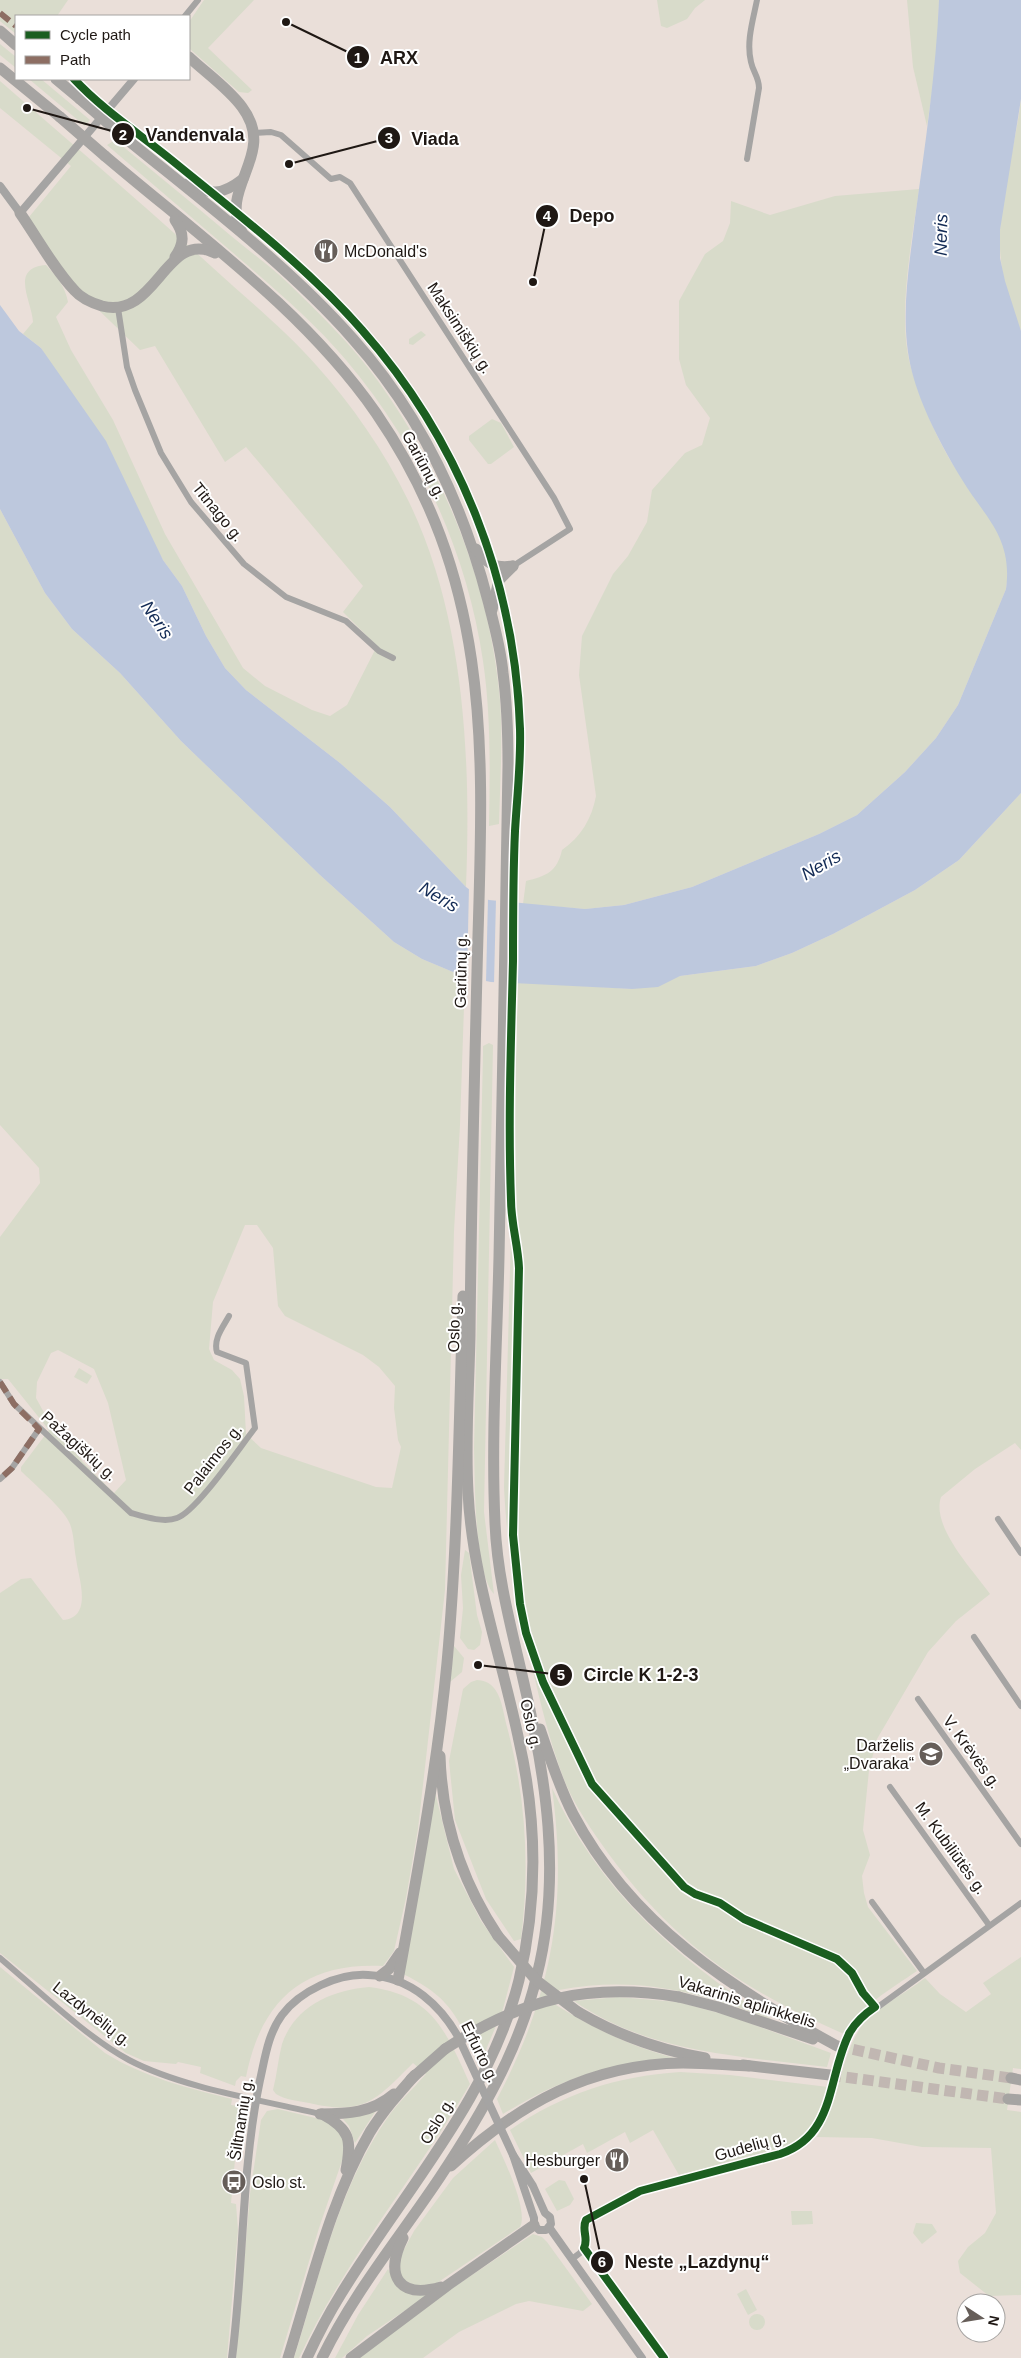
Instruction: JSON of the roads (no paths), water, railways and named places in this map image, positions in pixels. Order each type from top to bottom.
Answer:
[{"type":"highway","points":[[0,31],[15,44]]},
{"type":"highway","points":[[190,58],[242,107],[254,133],[254,153],[243,179],[235,211],[236,220],[244,237]]},
{"type":"highway","name":"Gariūnų g.","points":[[0,68],[286,310],[356,386],[396,444],[430,511],[456,580],[468,629],[476,676],[481,764],[475,1042]]},
{"type":"highway","name":"Gariūnų g.","points":[[57,80],[244,237],[327,311],[382,373],[434,454],[449,484],[470,541],[491,614],[503,670],[507,715],[507,828],[502,1042]]},
{"type":"highway","points":[[177,180],[212,192],[225,191],[243,179]]},
{"type":"highway","points":[[167,209],[182,230],[183,238],[181,247],[167,269]]},
{"type":"highway","points":[[20,213],[75,291],[90,302],[118,308],[131,304],[142,297],[184,252],[197,248],[228,260]]},
{"type":"highway","points":[[470,541],[490,564],[502,568],[513,566]]},
{"type":"highway","points":[[491,614],[499,580],[513,566]]},
{"type":"highway","name":"Oslo g.","points":[[306,2358],[343,2291],[443,2144],[482,2074],[511,2006],[519,1979],[532,1907],[534,1859],[527,1786],[520,1743],[480,1579],[468,1493],[475,1042]]},
{"type":"highway","name":"Oslo g.","points":[[322,2358],[370,2274],[442,2174],[500,2075],[516,2041],[530,2002],[548,1924],[551,1868],[550,1834],[539,1754],[498,1565],[495,1522],[502,1042]]},
{"type":"highway","points":[[472,1140],[464,1258],[454,1574],[441,1719],[440,1758],[444,1798],[453,1841],[465,1878],[480,1908],[498,1936],[536,1980],[578,2012],[604,2028],[652,2047],[749,2066],[830,2076]]},
{"type":"highway","name":"Vakarinis aplinkkelis","points":[[415,2075],[445,2049],[490,2021],[552,1999],[575,1994],[606,1991],[634,1991],[679,1997],[718,2007],[837,2046],[780,2015],[702,1964],[651,1916],[622,1885],[597,1853],[573,1814],[551,1762],[524,1682]]},
{"type":"highway","points":[[398,1980],[441,1719]]},
{"type":"highway","points":[[380,1976],[389,1969],[404,1947]]},
{"type":"highway","points":[[442,2174],[506,2120],[536,2101],[578,2083],[641,2066],[683,2063],[749,2066]]},
{"type":"highway","points":[[320,2114],[348,2114],[369,2109],[390,2098],[415,2075]]},
{"type":"highway","points":[[343,2187],[371,2131],[415,2075]]},
{"type":"highway","points":[[1008,2098],[1021,2100]]},
{"type":"highway","points":[[288,2358],[343,2187],[350,2150],[349,2140],[340,2125],[320,2114]]},
{"type":"highway","points":[[418,2208],[397,2250],[394,2260],[396,2276],[409,2288],[416,2290],[448,2285]]},
{"type":"highway","points":[[351,2358],[534,2222]]},
{"type":"street","points":[[186,15],[198,0]]},
{"type":"street","points":[[748,159],[759,88],[759,79],[751,63],[749,48],[757,0]]},
{"type":"street","points":[[0,186],[20,213],[133,80]]},
{"type":"street","name":"Maksimiškių g.","points":[[254,133],[270,132],[281,135],[331,179],[340,177],[350,183],[554,498],[570,529],[513,566]]},
{"type":"street","name":"Titnago g.","points":[[118,308],[127,367],[135,390],[161,453],[191,502],[244,564],[286,597],[346,621],[379,651],[393,658]]},
{"type":"street","name":"Palaimos g.","points":[[150,1518],[172,1519],[185,1513],[255,1428],[246,1363],[217,1352],[216,1340],[229,1316]]},
{"type":"street","name":"Pažagiškių g.","points":[[0,1382],[14,1404],[39,1429],[132,1513],[150,1518]]},
{"type":"street","points":[[0,1479],[12,1468],[39,1429]]},
{"type":"street","points":[[998,1520],[1021,1553]]},
{"type":"street","points":[[974,1637],[1021,1706]]},
{"type":"street","name":"V. Krėvės g.","points":[[918,1699],[1021,1844]]},
{"type":"street","name":"M. Kubiliūtės g.","points":[[890,1787],[989,1924]]},
{"type":"street","points":[[872,1902],[924,1973]]},
{"type":"street","name":"Gudelių g.","points":[[572,2259],[580,2253],[586,2244],[583,2227],[586,2220],[629,2196],[653,2187],[793,2150],[803,2142],[821,2119],[828,2105],[850,2032],[870,2010],[1021,1903]]},
{"type":"street","name":"Lazdynėlių g.","points":[[0,1958],[98,2039],[130,2061],[180,2080],[320,2114]]},
{"type":"street","name":"Šiltnamių g.","points":[[232,2358],[249,2143],[256,2098],[268,2043],[281,2016],[308,1992],[329,1982],[351,1976],[380,1976],[398,1980]]},
{"type":"street","name":"Erfurto g.","points":[[398,1980],[434,2004],[452,2025],[513,2155],[534,2222]]},
{"type":"street","name":"Erfurto g.","points":[[513,2155],[533,2186],[545,2213]]},
{"type":"street","points":[[539,2213],[545,2213],[551,2220],[549,2227],[539,2230],[534,2222],[539,2213]]},
{"type":"street","points":[[549,2227],[642,2358]]},
{"type":"water","name":"Neris","points":[[939,0],[1021,0],[1021,99],[1000,230],[1000,258],[1005,281],[1021,331],[1021,793],[959,860],[915,890],[833,934],[792,953],[756,966],[680,976],[658,987],[632,989],[491,982],[465,977],[422,959],[394,942],[320,875],[181,741],[120,673],[72,629],[45,593],[0,509],[0,305],[19,331],[41,348],[106,441],[163,560],[182,586],[206,636],[225,668],[246,690],[340,763],[390,807],[466,887],[475,894],[489,900],[585,909],[624,905],[692,887],[819,834],[857,815],[905,772],[936,738],[958,705],[1006,589],[1007,571],[1001,542],[988,517],[954,466],[933,427],[916,385],[908,353],[906,295],[933,82]]},
{"type":"tunnel","points":[[837,2046],[939,2068],[1011,2078]]},
{"type":"tunnel","points":[[830,2075],[1008,2099]]},
{"type":"place","name":"ARX","points":[[286,22]]},
{"type":"place","name":"Vandenvala","points":[[27,108]]},
{"type":"place","name":"Viada","points":[[289,164]]},
{"type":"place","name":"McDonald's","points":[[326,251]]},
{"type":"place","name":"Depo","points":[[533,282]]},
{"type":"place","name":"Circle K 1-2-3","points":[[478,1665]]},
{"type":"place","name":"Darželis „Dvaraka“","points":[[931,1754]]},
{"type":"place","name":"Hesburger","points":[[617,2160]]},
{"type":"place","name":"Neste „Lazdynų“","points":[[584,2179]]},
{"type":"place","name":"Oslo st.","points":[[234,2182]]}]
